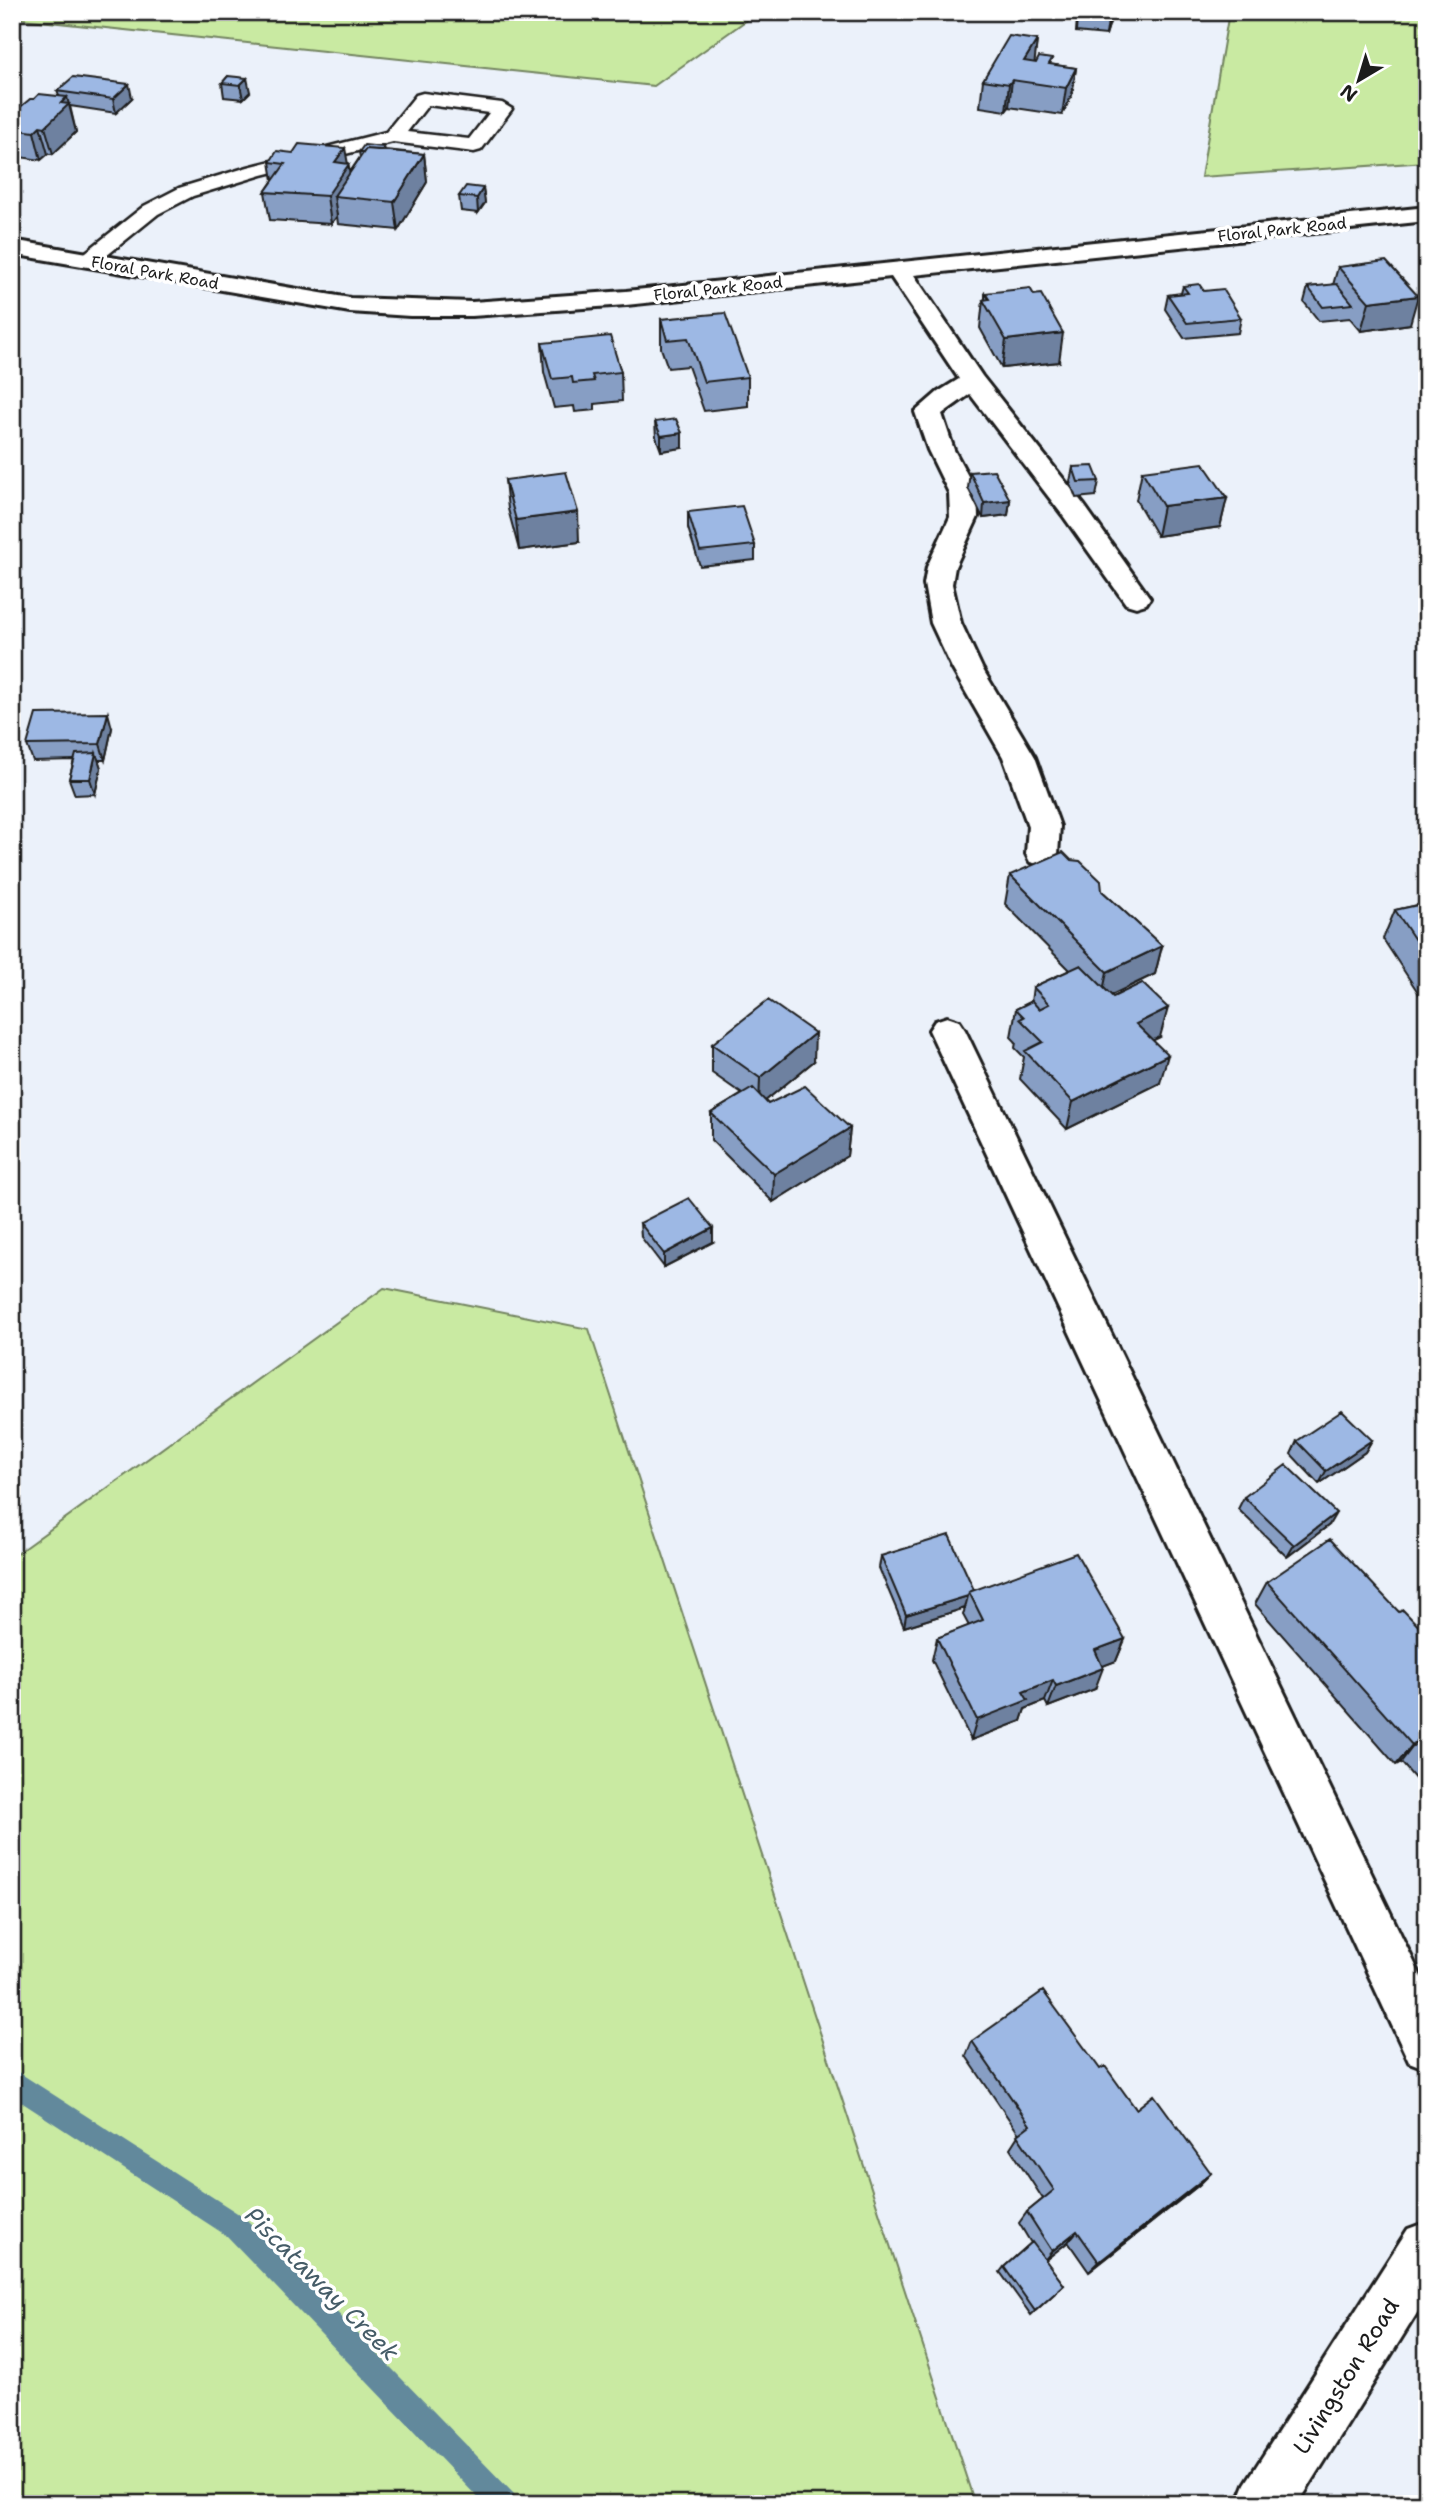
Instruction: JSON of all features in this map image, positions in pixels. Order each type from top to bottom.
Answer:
[{"type":"street","name":"Floral Park Road","points":[[12,247],[350,305],[410,309],[514,307],[626,298],[1427,214]]},
{"type":"street","points":[[897,268],[973,381],[1074,511],[1136,598]]},
{"type":"street","points":[[973,381],[928,412],[941,450],[963,493],[964,517],[941,567],[938,584],[946,623],[967,668],[1019,757],[1044,826],[1042,854]]},
{"type":"street","points":[[947,1030],[1427,2044]]},
{"type":"street","name":"Livingston Road","points":[[1265,2504],[1427,2248]]},
{"type":"lane","points":[[88,260],[151,210],[186,192],[255,171],[393,136],[474,146],[502,109],[423,99],[393,136]]},
{"type":"green space","points":[[12,12],[758,12],[654,86],[12,18]]},
{"type":"green space","points":[[1229,12],[1427,12],[1427,162],[1201,177]]},
{"type":"green space","points":[[384,1288],[589,1329],[975,2504],[12,2504],[12,1557]]},
{"type":"building","points":[[1080,12],[1111,12],[1108,21],[1077,18]]},
{"type":"building","points":[[1009,36],[1037,40],[1024,61],[1036,63],[1039,57],[1052,59],[1049,64],[1076,68],[1066,88],[1012,80],[1009,84],[983,80]]},
{"type":"building","points":[[228,76],[247,78],[240,85],[222,83]]},
{"type":"building","points":[[73,77],[129,84],[113,99],[57,91]]},
{"type":"building","points":[[39,94],[67,97],[61,103],[69,104],[45,127],[40,126],[34,132],[12,129],[12,114]]},
{"type":"building","points":[[299,144],[345,148],[335,162],[349,164],[327,196],[265,192],[285,164],[270,162],[277,151],[293,153]]},
{"type":"building","points":[[364,145],[384,147],[382,150],[366,149],[359,152]]},
{"type":"building","points":[[366,149],[424,154],[394,202],[334,196]]},
{"type":"building","points":[[466,186],[483,188],[477,198],[459,196]]},
{"type":"building","points":[[1386,261],[1418,296],[1369,302],[1338,267]]},
{"type":"building","points":[[1199,284],[1204,291],[1223,289],[1241,318],[1187,323],[1168,295],[1188,293],[1183,286]]},
{"type":"building","points":[[1337,284],[1353,304],[1323,307],[1308,287]]},
{"type":"building","points":[[1030,288],[1034,295],[1041,294],[1063,333],[1006,340],[983,300],[989,299],[985,293]]},
{"type":"building","points":[[725,313],[748,377],[704,382],[688,338],[667,340],[661,319]]},
{"type":"building","points":[[610,336],[621,372],[592,375],[594,381],[573,383],[572,377],[552,379],[542,343]]},
{"type":"building","points":[[676,419],[682,433],[661,436],[655,422]]},
{"type":"building","points":[[1203,463],[1227,498],[1163,506],[1142,471]]},
{"type":"building","points":[[1093,466],[1099,481],[1078,482],[1073,467]]},
{"type":"building","points":[[994,470],[1010,500],[984,503],[970,472]]},
{"type":"building","points":[[566,472],[578,512],[516,520],[505,480]]},
{"type":"building","points":[[742,506],[755,545],[700,551],[688,512]]},
{"type":"building","points":[[108,713],[100,744],[27,745],[36,714]]},
{"type":"building","points":[[96,753],[90,779],[69,779],[76,754]]},
{"type":"building","points":[[1063,852],[1071,860],[1080,861],[1101,881],[1102,891],[1162,946],[1107,972],[1010,875]]},
{"type":"building","points":[[1427,903],[1427,958],[1395,910]]},
{"type":"building","points":[[1081,965],[1113,997],[1142,983],[1168,1008],[1136,1024],[1168,1055],[1073,1102],[1025,1051],[1043,1042],[1020,1019],[1024,1017],[1016,1009],[1032,1001],[1039,1009],[1049,1004],[1033,987]]},
{"type":"building","points":[[768,1000],[815,1033],[760,1078],[712,1044]]},
{"type":"building","points":[[805,1086],[850,1128],[774,1174],[711,1113],[753,1088],[768,1104]]},
{"type":"building","points":[[689,1198],[713,1228],[664,1254],[640,1223]]},
{"type":"building","points":[[1342,1411],[1372,1440],[1326,1471],[1297,1441]]},
{"type":"building","points":[[1286,1465],[1336,1513],[1294,1545],[1244,1497]]},
{"type":"building","points":[[949,1535],[974,1590],[969,1592],[968,1596],[906,1615],[881,1556]]},
{"type":"building","points":[[1330,1539],[1399,1612],[1403,1610],[1427,1635],[1427,1753],[1417,1741],[1412,1745],[1267,1582]]},
{"type":"building","points":[[1076,1553],[1125,1639],[1095,1650],[1103,1668],[1056,1686],[1053,1680],[1023,1692],[1028,1700],[977,1720],[937,1638],[983,1620],[969,1592]]},
{"type":"building","points":[[1043,1991],[1100,2069],[1105,2066],[1136,2109],[1154,2095],[1211,2173],[1099,2262],[1077,2231],[1052,2251],[1027,2212],[1054,2190],[1017,2135],[1030,2125],[972,2041]]},
{"type":"building","points":[[1032,2242],[1064,2285],[1035,2311],[1004,2267]]},
{"type":"waterway","name":"Piscataway Creek","points":[[12,2081],[236,2227],[504,2504]]}]
